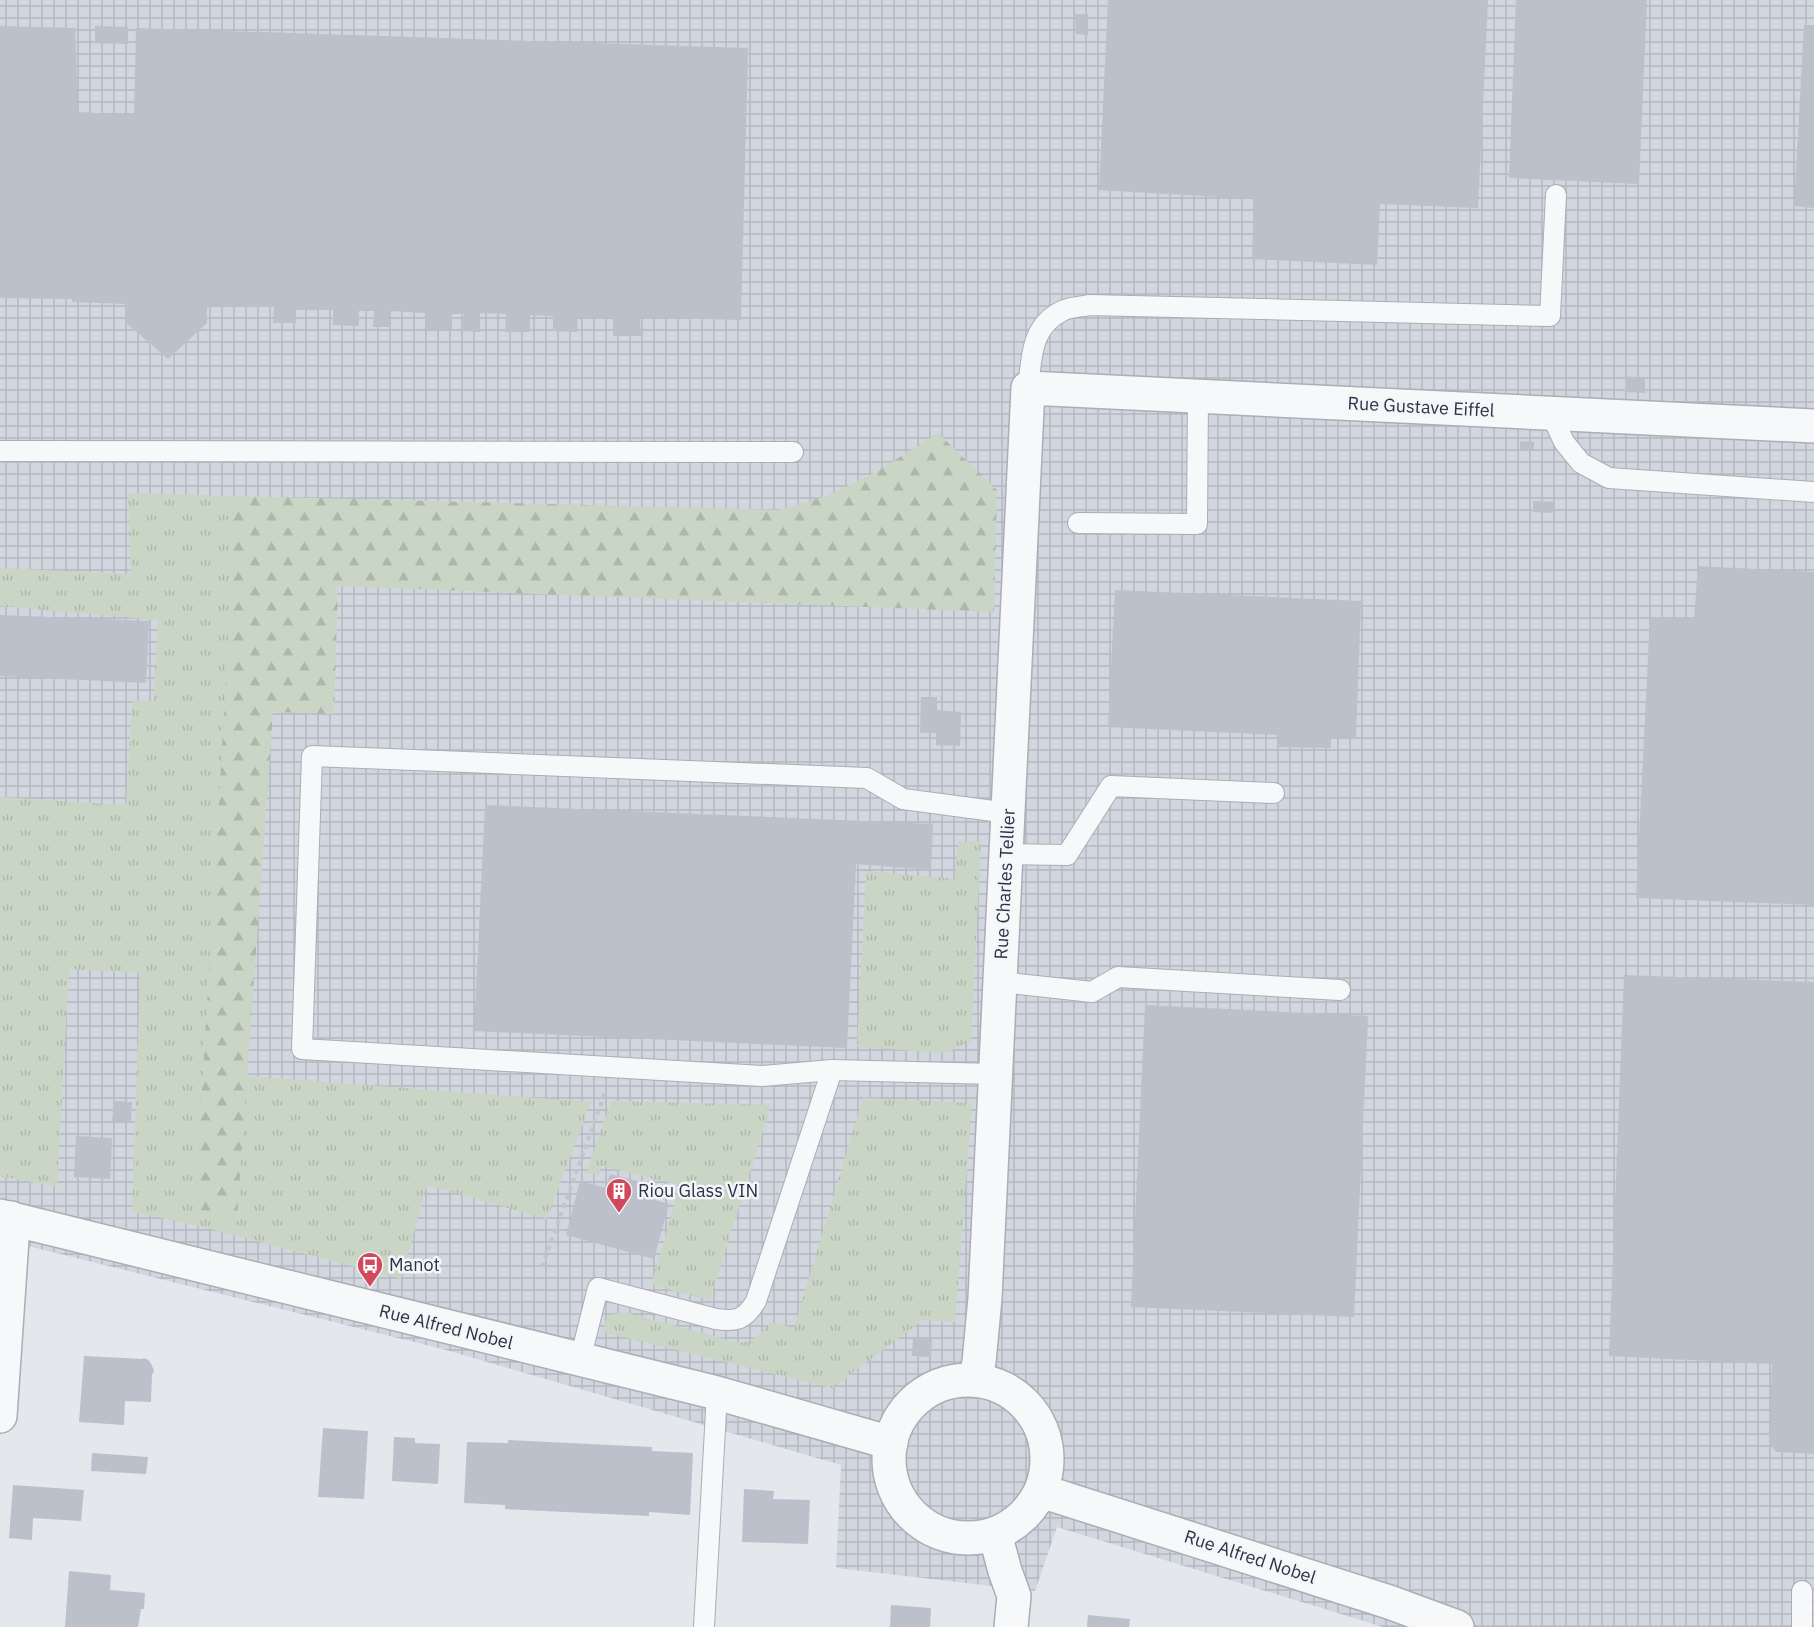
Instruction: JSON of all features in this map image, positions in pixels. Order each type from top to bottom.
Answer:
[{"type":"street","name":"Rue Gustave Eiffel","points":[[1028,388],[1814,426]]},
{"type":"street","name":"Rue Charles Tellier","points":[[975,1380],[985,1298],[1028,388]]},
{"type":"street","name":"Rue Alfred Nobel","points":[[6,1217],[717,1393],[891,1443]]},
{"type":"street","points":[[0,1416],[12,1239],[6,1217]]},
{"type":"street","points":[[975,1380],[1004,1388],[1028,1407],[1043,1432],[1048,1462],[1041,1491],[1030,1510],[1014,1524],[994,1534],[971,1539],[947,1536],[926,1526],[908,1510],[896,1490],[889,1467],[891,1443],[898,1422],[912,1403],[930,1389],[952,1381],[975,1380]]},
{"type":"street","name":"Rue Alfred Nobel","points":[[1041,1491],[1387,1615],[1457,1627]]},
{"type":"street","points":[[994,1534],[1014,1596],[1011,1627]]},
{"type":"lane","points":[[1028,388],[1034,342],[1043,324],[1063,311],[1089,305],[1550,316],[1557,195]]},
{"type":"lane","points":[[1078,523],[1197,524],[1198,396]]},
{"type":"lane","points":[[1551,414],[1564,442],[1581,462],[1609,478],[1814,492]]},
{"type":"lane","points":[[0,451],[793,452]]},
{"type":"lane","points":[[995,1074],[832,1070],[762,1076],[302,1050],[312,756],[867,778],[903,799],[1008,813]]},
{"type":"lane","points":[[1006,854],[1067,855],[1111,786],[1274,793]]},
{"type":"lane","points":[[1000,982],[1092,992],[1118,977],[1340,990]]},
{"type":"lane","points":[[580,1360],[598,1288],[716,1319],[733,1321],[752,1309],[832,1070]]},
{"type":"lane","points":[[704,1627],[717,1393]]},
{"type":"lane","points":[[1802,1591],[1802,1627]]},
{"type":"path","points":[[542,1267],[615,1067]]},
{"type":"shaded area","points":[[0,0],[1814,0],[1814,1627],[1383,1627],[1057,1527],[1035,1591],[836,1568],[841,1465],[446,1350],[0,1239]]},
{"type":"green space","points":[[938,433],[997,490],[994,612],[338,586],[334,714],[273,712],[237,1218],[195,1209],[232,579],[234,496],[779,510],[827,496],[876,472]]},
{"type":"green space","points":[[128,493],[234,496],[232,579],[195,1209],[237,1218],[247,1076],[591,1102],[547,1219],[427,1185],[401,1279],[195,1225],[132,1212],[140,973],[69,969],[57,1187],[0,1176],[0,797],[126,805],[132,700],[153,701],[158,620],[0,606],[0,568],[131,574]]},
{"type":"green space","points":[[981,841],[971,1041],[946,1053],[857,1047],[866,871],[955,879],[958,842]]},
{"type":"green space","points":[[863,1098],[972,1103],[955,1322],[923,1320],[832,1388],[603,1332],[607,1316],[624,1312],[739,1343],[753,1338],[771,1322],[794,1328]]},
{"type":"green space","points":[[611,1101],[771,1105],[710,1300],[651,1285],[680,1185],[602,1166],[598,1175],[586,1173]]},
{"type":"building","points":[[1108,0],[1488,0],[1478,208],[1380,204],[1377,265],[1252,259],[1254,199],[1099,190]]},
{"type":"building","points":[[1516,0],[1647,0],[1639,184],[1509,178]]},
{"type":"building","points":[[1075,14],[1088,14],[1088,35],[1076,34]]},
{"type":"building","points":[[1804,25],[1814,25],[1814,208],[1794,206]]},
{"type":"building","points":[[0,26],[75,28],[78,112],[134,115],[136,28],[748,48],[741,320],[640,317],[641,336],[613,336],[613,318],[577,317],[578,332],[553,331],[553,316],[530,315],[530,332],[505,332],[506,314],[480,313],[480,332],[462,331],[464,314],[452,314],[452,329],[426,329],[426,313],[390,311],[389,327],[373,327],[374,311],[359,311],[359,326],[333,325],[333,310],[296,310],[296,323],[273,323],[274,307],[207,306],[207,323],[168,359],[125,322],[128,304],[72,302],[72,299],[0,298]]},
{"type":"building","points":[[95,26],[128,27],[128,44],[95,43]]},
{"type":"building","points":[[1625,376],[1645,378],[1645,393],[1625,392]]},
{"type":"building","points":[[1520,441],[1534,442],[1534,449],[1520,450]]},
{"type":"building","points":[[1533,501],[1555,502],[1554,513],[1533,512]]},
{"type":"building","points":[[1698,566],[1814,572],[1814,905],[1636,898],[1650,617],[1694,619]]},
{"type":"building","points":[[1115,590],[1361,601],[1356,738],[1331,737],[1331,748],[1279,747],[1279,735],[1108,727]]},
{"type":"building","points":[[0,615],[149,621],[146,683],[0,676]]},
{"type":"building","points":[[921,697],[937,697],[937,710],[961,712],[960,746],[936,745],[936,733],[920,733]]},
{"type":"building","points":[[485,805],[933,824],[931,870],[856,864],[847,1048],[474,1031]]},
{"type":"building","points":[[1624,975],[1814,982],[1814,1454],[1776,1452],[1769,1443],[1772,1364],[1609,1356]]},
{"type":"building","points":[[1145,1005],[1368,1016],[1354,1317],[1131,1307]]},
{"type":"building","points":[[114,1101],[132,1102],[131,1122],[112,1121]]},
{"type":"building","points":[[76,1136],[112,1138],[110,1179],[74,1177]]},
{"type":"building","name":"Riou Glass VIN","points":[[610,1174],[645,1183],[643,1197],[669,1204],[654,1259],[566,1235],[580,1181],[606,1188]]},
{"type":"building","points":[[913,1338],[932,1339],[931,1357],[912,1356]]},
{"type":"building","points":[[84,1356],[147,1359],[154,1370],[151,1402],[125,1401],[124,1425],[79,1422]]},
{"type":"building","points":[[323,1428],[368,1431],[364,1499],[318,1497]]},
{"type":"building","points":[[394,1437],[415,1438],[415,1443],[440,1444],[438,1484],[392,1481]]},
{"type":"building","points":[[508,1440],[652,1447],[652,1451],[693,1453],[690,1515],[649,1512],[649,1516],[505,1509],[505,1505],[464,1503],[467,1442],[508,1443]]},
{"type":"building","points":[[92,1453],[148,1457],[146,1474],[91,1471]]},
{"type":"building","points":[[13,1485],[84,1490],[81,1521],[33,1518],[32,1540],[9,1538]]},
{"type":"building","points":[[744,1489],[774,1491],[773,1499],[810,1500],[808,1544],[742,1542]]},
{"type":"building","points":[[69,1571],[111,1575],[110,1590],[145,1593],[144,1609],[141,1609],[138,1627],[65,1627]]},
{"type":"building","points":[[891,1605],[931,1608],[930,1627],[890,1627]]},
{"type":"building","points":[[1088,1615],[1130,1619],[1129,1627],[1087,1627]]},
{"type":"place","name":"Riou Glass VIN","points":[[619,1214]]},
{"type":"place","name":"Manot","points":[[370,1288]]}]
